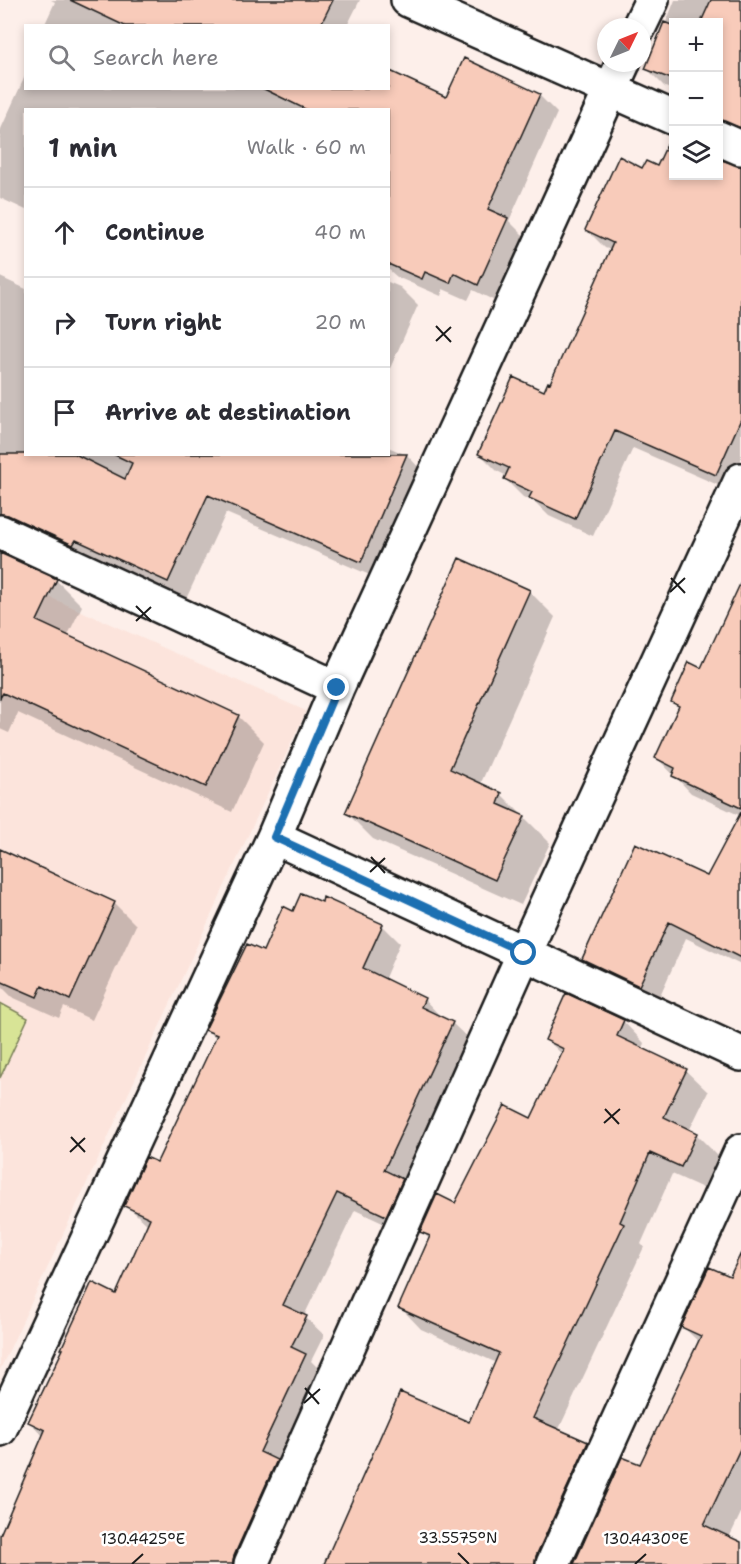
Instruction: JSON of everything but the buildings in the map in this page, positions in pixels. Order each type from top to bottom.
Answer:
[{"type":"street","points":[[408,0],[616,77],[669,114]]},
{"type":"street","points":[[643,18],[652,0]]},
{"type":"street","points":[[0,1429],[274,837],[337,688],[616,77]]},
{"type":"street","points":[[723,140],[741,148]]},
{"type":"street","points":[[251,1564],[524,953],[741,480]]},
{"type":"street","points":[[0,532],[337,688]]},
{"type":"street","points":[[274,837],[741,1054]]},
{"type":"street","points":[[553,1564],[741,1151]]},
{"type":"shaded area","points":[[0,575],[306,711],[0,1370]]},
{"type":"green space","points":[[0,1003],[28,1018],[0,1078]]},
{"type":"route","points":[[337,688],[274,837],[524,953]]}]
